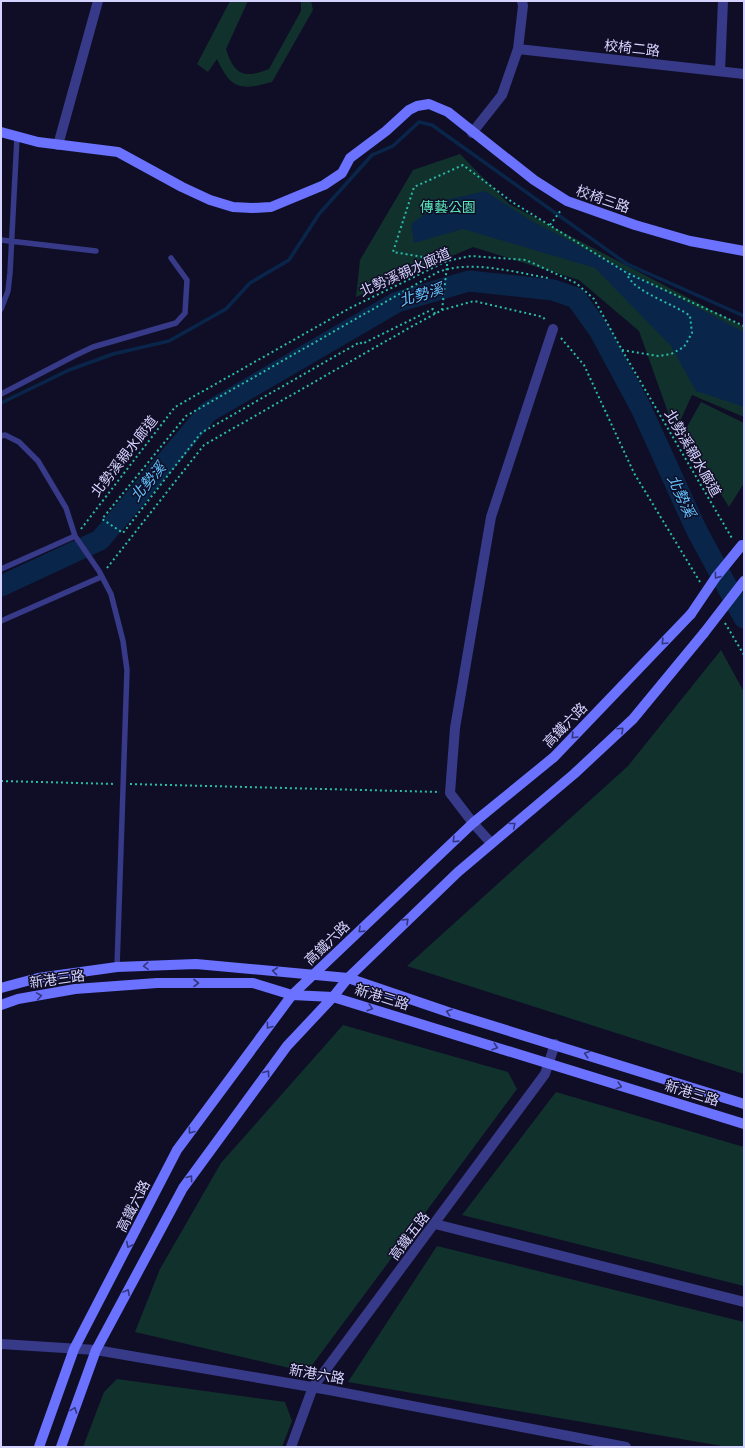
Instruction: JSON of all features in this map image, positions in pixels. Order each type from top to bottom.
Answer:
[{"type":"street","points":[[58,145],[98,1]]},
{"type":"street","points":[[472,132],[502,95],[518,49],[523,6],[522,1]]},
{"type":"street","points":[[720,71],[723,1]]},
{"type":"street","name":"校椅二路","points":[[518,49],[744,74]]},
{"type":"street","name":"校椅三路","points":[[1,132],[17,137],[58,145],[118,152],[182,187],[210,200],[234,207],[252,208],[271,206],[324,185],[342,172],[350,158],[386,131],[409,110],[417,106],[429,104],[448,112],[534,180],[567,201],[635,225],[690,241],[744,251]]},
{"type":"street","points":[[491,843],[473,823],[450,793],[455,728],[491,517],[553,329]]},
{"type":"street","name":"高鐵六路","points":[[39,1447],[74,1349],[177,1150],[292,995],[473,823],[554,757],[691,614],[716,577],[742,545]]},
{"type":"street","points":[[61,1447],[96,1350],[183,1188],[287,1046],[333,997],[348,978],[458,872],[574,774],[633,719],[704,633],[744,581]]},
{"type":"street","name":"新港三路","points":[[1,988],[38,978],[117,967],[196,964],[348,978],[448,1012],[555,1044],[744,1104]]},
{"type":"street","name":"新港三路","points":[[1,1005],[18,999],[75,989],[157,983],[253,983],[292,995],[333,997],[744,1124]]},
{"type":"street","name":"高鐵五路","points":[[292,1447],[313,1387],[545,1074],[555,1044]]},
{"type":"street","points":[[435,1224],[744,1302]]},
{"type":"street","name":"新港六路","points":[[1,1344],[96,1350],[313,1387],[626,1447]]},
{"type":"lane","points":[[1,309],[8,291],[17,137]]},
{"type":"lane","points":[[1,240],[10,243],[96,251]]},
{"type":"lane","points":[[1,394],[74,356],[93,348],[176,323],[184,313],[186,280],[171,258]]},
{"type":"lane","points":[[1,436],[5,435],[19,442],[38,461],[66,508],[75,536],[100,574],[110,594],[123,641],[127,670],[117,967]]},
{"type":"lane","points":[[1,569],[75,536]]},
{"type":"lane","points":[[1,621],[100,574]]},
{"type":"path","points":[[442,310],[447,261],[393,252],[414,187],[463,165],[512,202],[627,273],[744,326]]},
{"type":"path","points":[[550,225],[567,201]]},
{"type":"path","name":"北勢溪親水廊道","points":[[75,536],[175,407],[350,308],[447,261],[471,256],[526,260],[576,283],[594,299],[622,350],[742,545]]},
{"type":"path","points":[[435,314],[433,309],[362,344],[360,342],[201,433],[123,533],[102,519],[186,416],[436,273],[448,268],[492,268],[548,278]]},
{"type":"path","points":[[622,350],[658,356],[671,354],[684,347],[692,333],[690,316],[684,311],[652,296],[629,278],[627,273]]},
{"type":"path","points":[[100,574],[204,444],[442,310],[474,301],[543,317],[584,365],[634,473],[703,587]]},
{"type":"path","points":[[724,621],[744,655]]},
{"type":"path","points":[[1,781],[450,793]]},
{"type":"green space","points":[[230,1],[248,1],[226,49],[229,58],[237,69],[247,74],[253,74],[269,69],[301,11],[301,1],[311,1],[313,10],[272,82],[244,87],[232,82],[227,77],[217,59],[208,72],[197,64]]},
{"type":"green space","name":"傳藝公園","points":[[460,154],[509,204],[744,327],[744,417],[692,395],[675,432],[639,331],[579,280],[473,247],[356,297],[360,260],[413,170]]},
{"type":"green space","points":[[701,402],[744,423],[744,483],[729,507],[683,434]]},
{"type":"green space","points":[[721,650],[744,692],[744,1074],[407,966],[628,766]]},
{"type":"green space","points":[[343,1025],[508,1072],[517,1089],[307,1372],[135,1332],[160,1269],[221,1163]]},
{"type":"green space","points":[[556,1092],[744,1147],[744,1286],[462,1215]]},
{"type":"green space","points":[[437,1246],[744,1322],[744,1447],[728,1447],[348,1382]]},
{"type":"green space","points":[[117,1379],[285,1402],[292,1421],[282,1447],[83,1447],[104,1392]]},
{"type":"water","points":[[485,191],[530,220],[744,332],[744,407],[696,391],[671,346],[595,268],[463,229],[414,243],[411,224],[446,200]]},
{"type":"waterway","points":[[1,403],[69,370],[113,354],[169,341],[226,309],[250,283],[289,260],[319,214],[372,155],[393,146],[419,122],[432,125],[627,264],[744,316]]},
{"type":"waterway","name":"北勢溪","points":[[1,586],[100,540],[208,412],[397,302],[469,281],[553,290],[576,298],[599,330],[641,408],[696,529],[744,618]]}]
